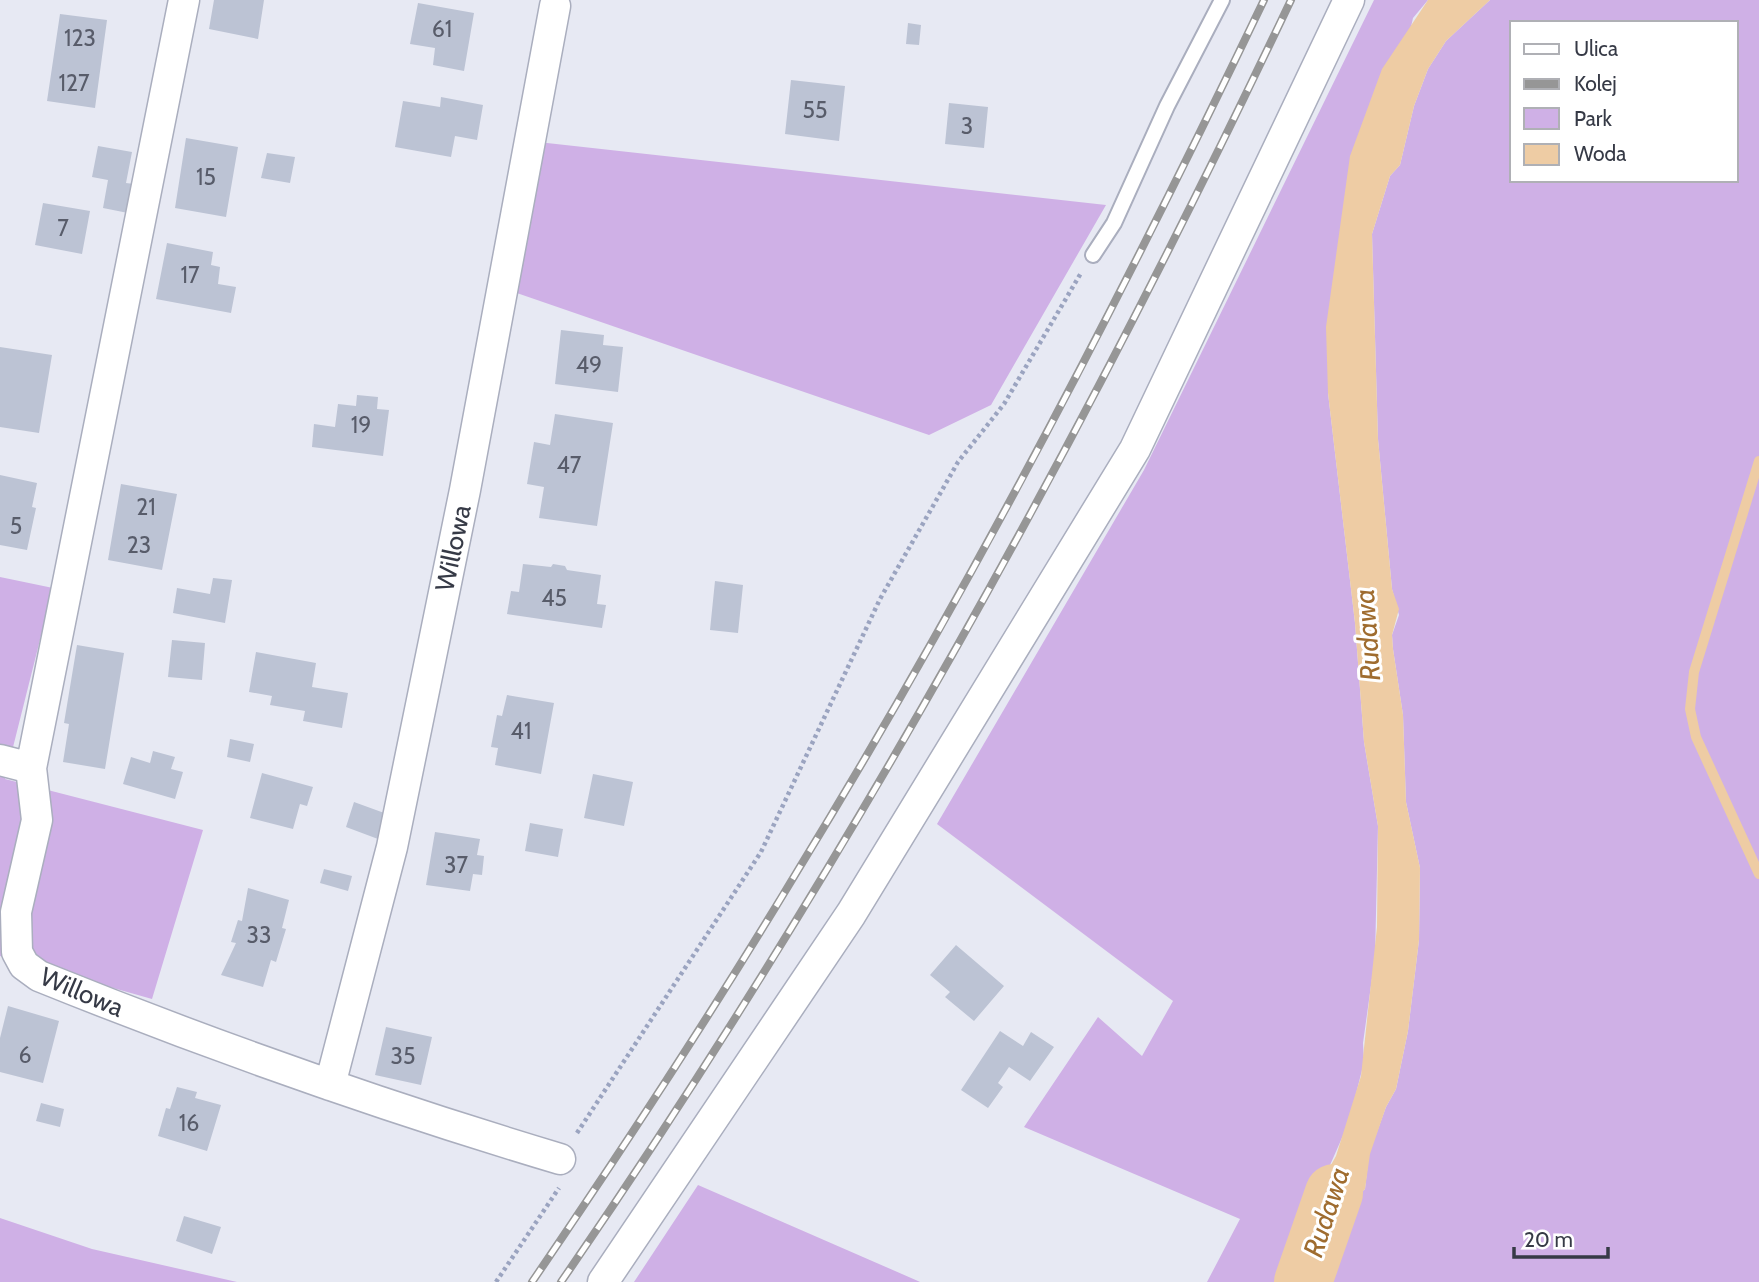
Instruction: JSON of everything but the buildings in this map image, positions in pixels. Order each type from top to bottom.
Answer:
[{"type":"street","name":"Willowa","points":[[184,0],[31,768],[37,820],[16,912],[17,953],[24,965],[38,976],[162,1026],[442,1124],[560,1159]]},
{"type":"street","points":[[603,1282],[851,914],[1135,449],[1349,0]]},
{"type":"street","name":"Willowa","points":[[330,1085],[392,848],[465,490],[555,6]]},
{"type":"street","points":[[0,760],[31,768]]},
{"type":"lane","points":[[1093,255],[1114,223],[1167,106],[1222,0]]},
{"type":"path","points":[[496,1282],[571,1170],[560,1159],[761,852],[880,599],[958,462],[1004,404],[1093,255]]},
{"type":"green space","points":[[1374,0],[1428,0],[1413,18],[1328,393],[1355,623],[1364,742],[1378,826],[1375,957],[1363,1043],[1364,1062],[1349,1122],[1289,1258],[1338,1221],[1350,1203],[1365,1189],[1369,1154],[1386,1107],[1396,1089],[1408,1031],[1419,940],[1420,868],[1406,802],[1403,715],[1392,635],[1399,615],[1392,589],[1378,439],[1372,234],[1390,176],[1400,165],[1414,106],[1428,69],[1446,41],[1490,0],[1759,0],[1759,1282],[1207,1282],[1240,1219],[1024,1127],[1098,1017],[1142,1056],[1173,1001],[937,824],[1144,470]]},
{"type":"green space","points":[[538,142],[1106,205],[991,405],[929,435],[511,291]]},
{"type":"green space","points":[[0,577],[53,588],[5,779],[203,830],[152,999],[0,956]]},
{"type":"green space","points":[[698,1185],[918,1281],[920,1282],[634,1282]]},
{"type":"green space","points":[[0,1218],[92,1249],[237,1282],[0,1282]]},
{"type":"water","points":[[1428,0],[1490,0],[1446,41],[1428,69],[1414,106],[1400,165],[1390,176],[1372,234],[1378,439],[1392,589],[1399,609],[1392,635],[1403,715],[1406,802],[1420,868],[1419,940],[1408,1031],[1396,1089],[1386,1107],[1370,1154],[1365,1189],[1341,1214],[1323,1272],[1289,1259],[1317,1190],[1336,1156],[1361,1076],[1377,927],[1378,826],[1364,742],[1355,623],[1328,393],[1326,327],[1350,156],[1382,69]]},
{"type":"waterway","points":[[1759,461],[1694,672],[1690,709],[1696,737],[1759,874]]},
{"type":"waterway","name":"Rudawa","points":[[1303,1282],[1334,1193]]},
{"type":"railway","points":[[532,1282],[734,974],[862,764],[984,550],[1100,332],[1264,0]]},
{"type":"railway","points":[[561,1282],[764,973],[952,656],[1127,331],[1291,0]]}]
